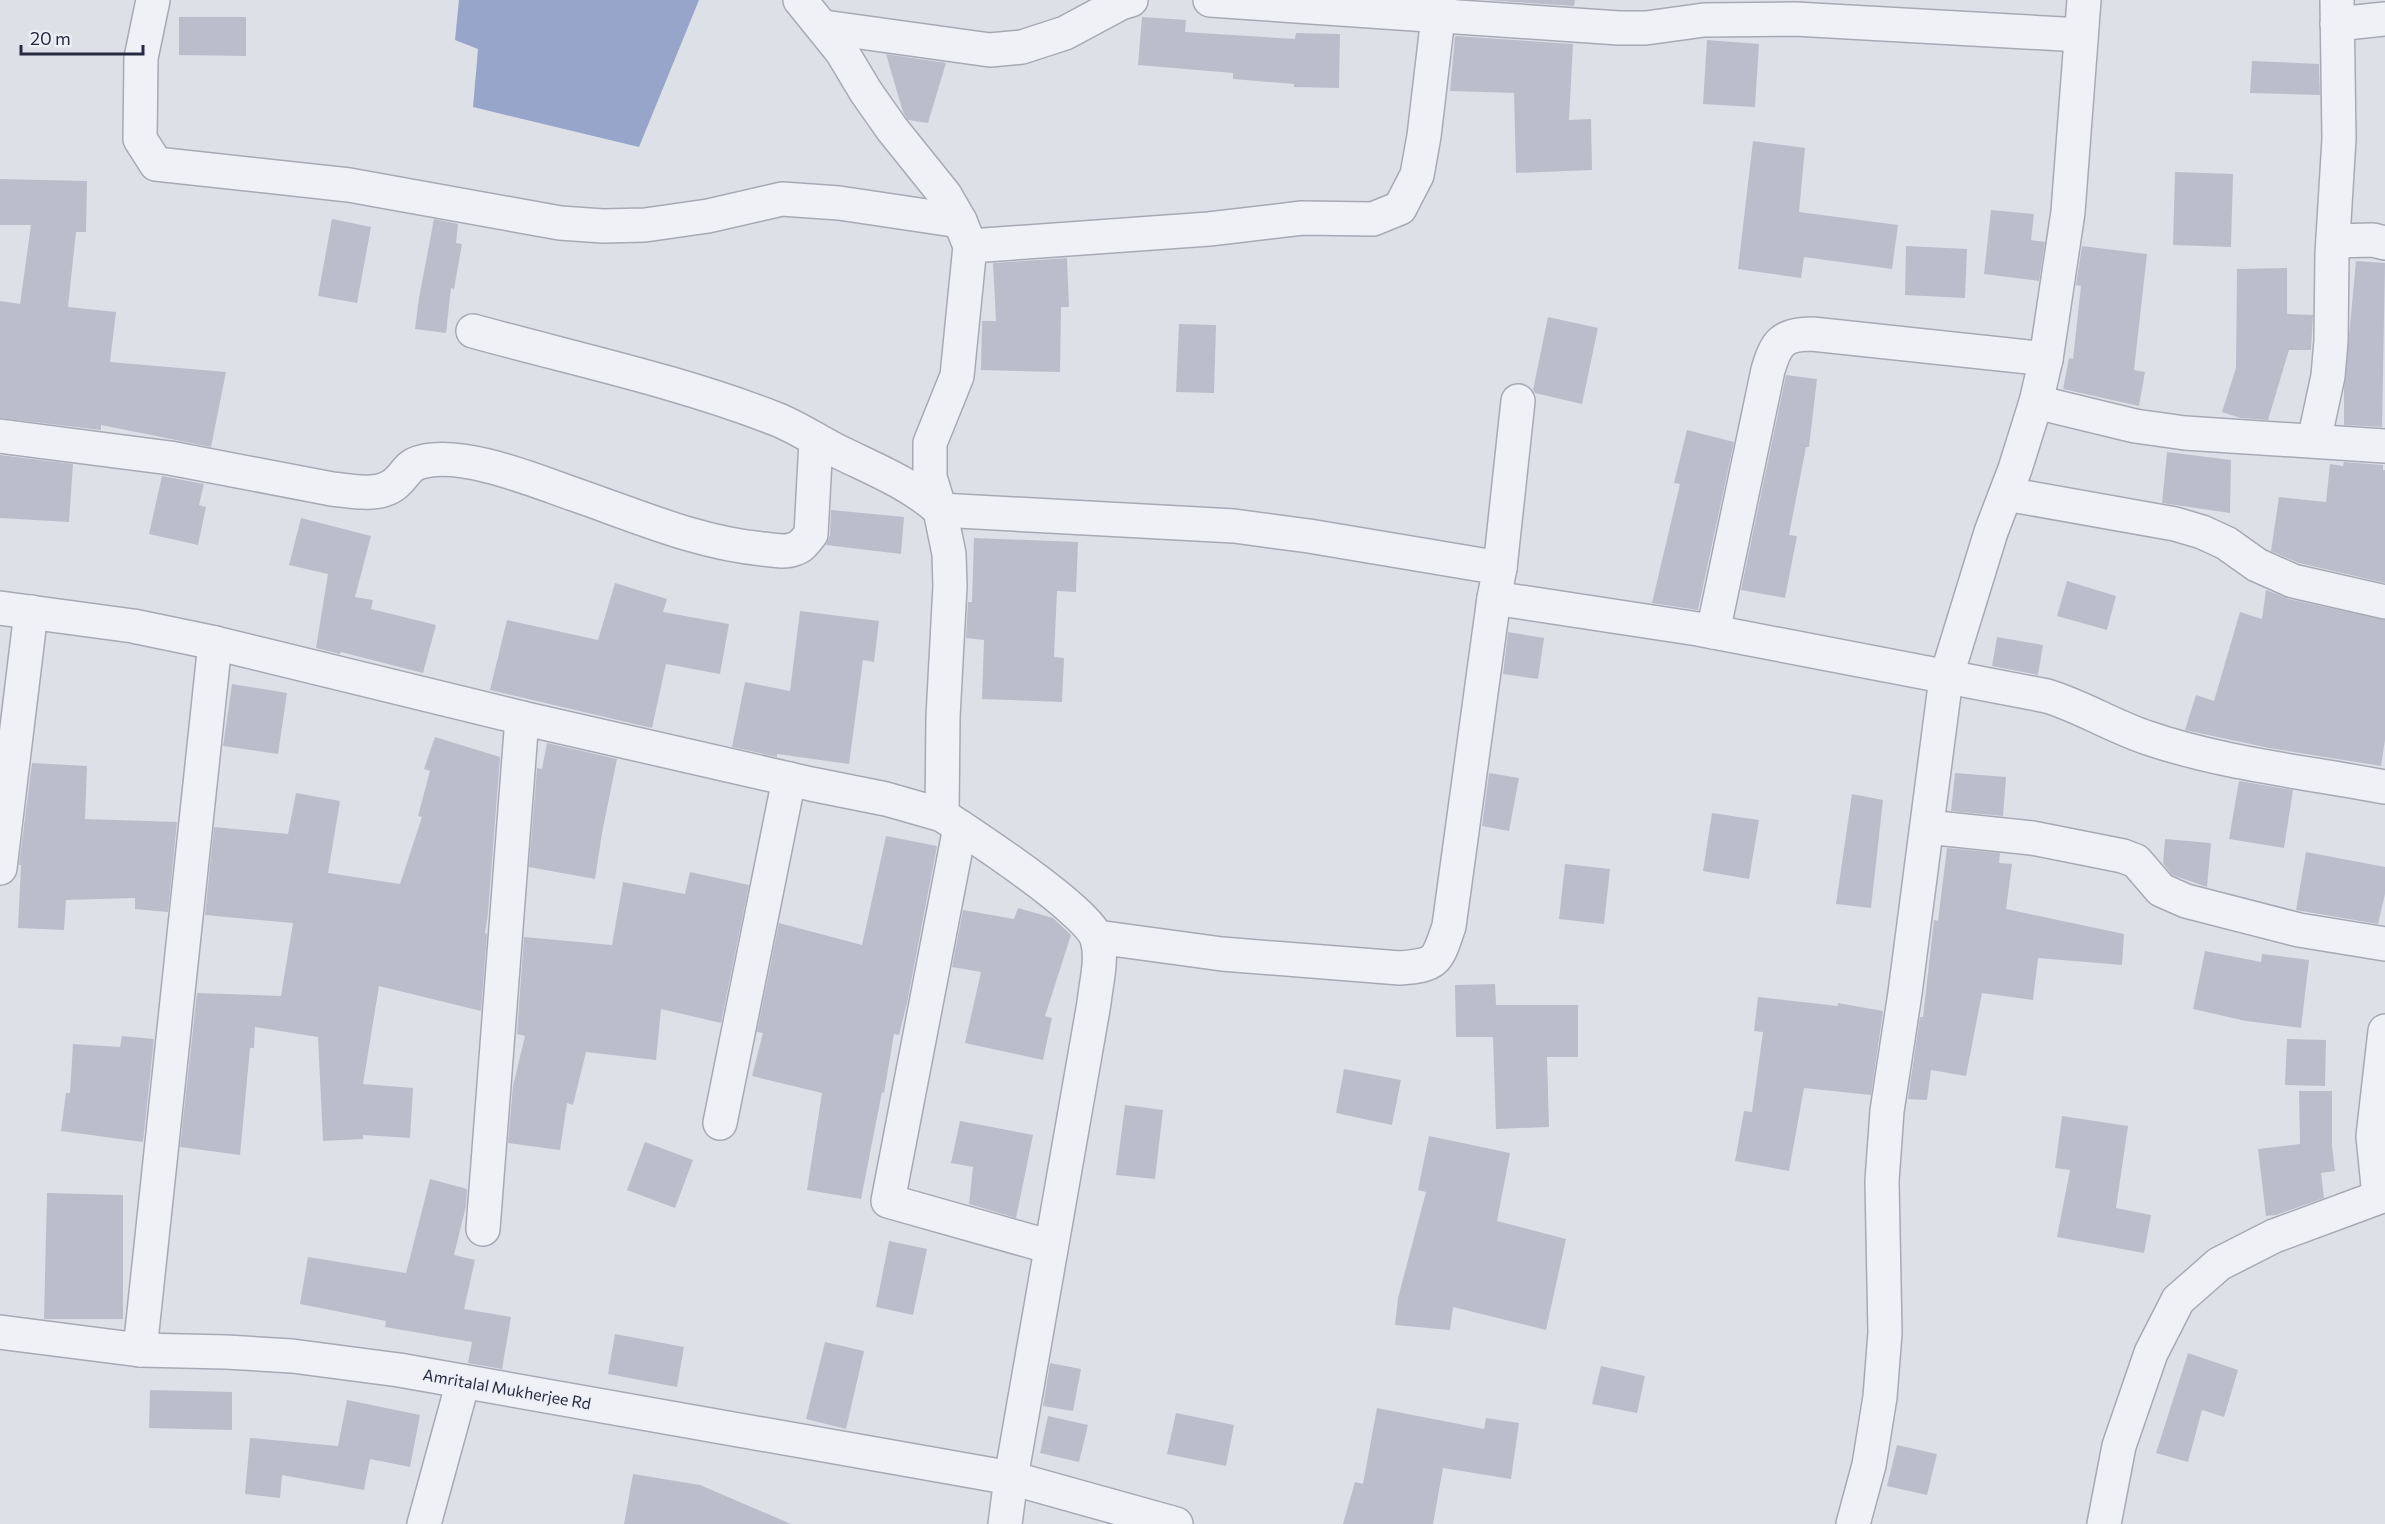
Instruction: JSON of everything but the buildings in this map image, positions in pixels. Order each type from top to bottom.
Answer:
[{"type":"street","points":[[153,0],[141,58],[140,140],[156,164],[349,185],[560,223],[603,226],[645,225],[708,216],[782,200],[839,203],[965,233],[1209,229],[1302,218],[1373,219],[1400,207],[1417,175],[1419,165],[1439,8]]},
{"type":"street","points":[[800,0],[824,27],[892,129],[945,195],[965,233],[957,376],[930,443],[930,477],[940,510],[949,554],[950,586],[942,727],[951,821],[888,1202],[1051,1247]]},
{"type":"street","points":[[824,27],[990,50],[1022,47],[1065,33],[1131,0]]},
{"type":"street","points":[[1210,0],[1439,8],[1628,28],[1646,28],[1704,10],[1795,18],[2081,35]]},
{"type":"street","points":[[1853,1524],[1869,1465],[1880,1397],[1885,1333],[1882,1181],[1887,1111],[1946,678],[1991,532],[2036,402],[2046,359],[2068,212],[2084,0]]},
{"type":"street","points":[[2314,441],[2328,376],[2331,341],[2333,241],[2339,139],[2337,12],[2385,19]]},
{"type":"street","points":[[2333,241],[2373,240],[2385,243]]},
{"type":"street","points":[[473,331],[706,394],[779,420],[816,441],[898,480],[922,494],[940,510],[1234,526],[1309,536],[1497,584],[1713,632],[2047,696],[2074,704],[2147,738],[2204,754],[2385,787]]},
{"type":"street","points":[[1713,632],[1768,370],[1774,348],[1784,339],[1798,334],[1812,334],[2046,359]]},
{"type":"street","points":[[1097,937],[1222,954],[1400,968],[1427,966],[1440,954],[1449,926],[1497,584],[1518,401]]},
{"type":"street","points":[[2036,402],[2135,426],[2185,433],[2385,446]]},
{"type":"street","points":[[0,436],[170,458],[332,489],[373,492],[388,489],[398,482],[408,468],[420,462],[439,459],[478,464],[529,478],[693,536],[730,545],[780,550],[794,550],[803,544],[810,534],[816,441]]},
{"type":"street","points":[[2006,494],[2193,529],[2226,543],[2257,565],[2293,581],[2385,602]]},
{"type":"street","points":[[0,868],[15,610],[133,626],[215,643],[522,718],[886,799],[951,821],[1045,887],[1084,920],[1097,937],[1099,959],[1094,1003],[1011,1478],[1005,1524]]},
{"type":"street","points":[[140,1350],[215,643]]},
{"type":"street","points":[[483,1229],[522,718]]},
{"type":"street","points":[[720,1123],[789,779]]},
{"type":"street","points":[[1927,827],[2042,839],[2122,855],[2136,861],[2161,890],[2186,901],[2299,930],[2385,944]]},
{"type":"street","points":[[2104,1524],[2119,1446],[2151,1353],[2178,1300],[2219,1264],[2274,1236],[2382,1195],[2373,1136],[2385,1031]]},
{"type":"street","name":"Amritalal Mukherjee Rd","points":[[0,1332],[140,1350],[292,1356],[399,1370],[1011,1478],[1176,1524]]},
{"type":"street","points":[[424,1524],[463,1382]]},
{"type":"water","points":[[459,0],[699,0],[639,147],[473,107],[478,49],[455,40]]}]
